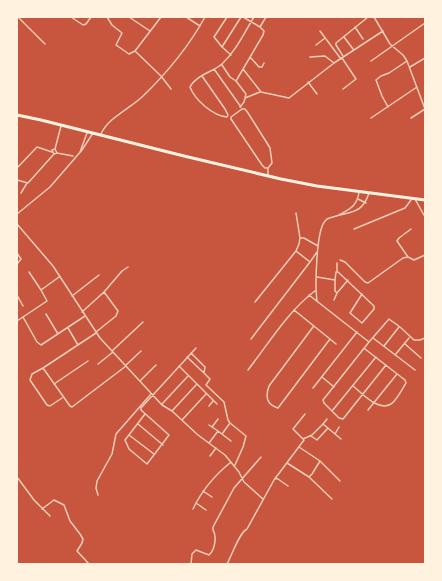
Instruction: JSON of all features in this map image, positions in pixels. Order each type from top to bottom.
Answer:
[{"type":"highway","points":[[17,115],[268,176],[317,186],[425,200]]},
{"type":"street","points":[[18,17],[46,44]]},
{"type":"street","points":[[71,17],[83,25],[86,24],[91,17]]},
{"type":"street","points":[[107,17],[112,25],[122,33],[116,46],[128,54],[135,51],[161,17]]},
{"type":"street","points":[[129,17],[150,31]]},
{"type":"street","points":[[186,17],[200,26]]},
{"type":"street","points":[[100,135],[110,122],[141,97],[161,76],[200,26],[205,17]]},
{"type":"street","points":[[227,17],[214,37],[231,55]]},
{"type":"street","points":[[222,47],[242,17],[251,21],[264,31],[236,81]]},
{"type":"street","points":[[228,115],[227,117],[224,117],[212,111],[199,100],[191,90],[191,85],[202,76],[221,65],[231,55],[254,17]]},
{"type":"street","points":[[260,27],[266,17]]},
{"type":"street","points":[[342,58],[336,45],[337,42],[368,17]]},
{"type":"street","points":[[374,17],[392,46],[403,55],[407,61],[424,105],[425,109],[411,118]]},
{"type":"street","points":[[371,61],[425,23]]},
{"type":"street","points":[[355,27],[363,39]]},
{"type":"street","points":[[320,31],[342,58],[356,79],[343,89]]},
{"type":"street","points":[[245,98],[261,92],[289,98],[334,63],[383,31]]},
{"type":"street","points":[[344,37],[353,50]]},
{"type":"street","points":[[316,45],[325,38]]},
{"type":"street","points":[[135,51],[161,76],[171,89]]},
{"type":"street","points":[[310,57],[325,56],[334,63]]},
{"type":"street","points":[[250,57],[259,67],[262,67],[264,63]]},
{"type":"street","points":[[410,67],[425,58]]},
{"type":"street","points":[[388,107],[376,80],[407,61]]},
{"type":"street","points":[[221,65],[246,94],[241,108],[230,118]]},
{"type":"street","points":[[214,69],[241,108],[245,109],[248,113],[270,148],[272,163],[268,168],[268,176]]},
{"type":"street","points":[[243,69],[261,92]]},
{"type":"street","points":[[202,76],[262,164],[265,168],[268,168]]},
{"type":"street","points":[[308,82],[318,94]]},
{"type":"street","points":[[371,118],[417,87]]},
{"type":"street","points":[[52,152],[55,149],[61,125]]},
{"type":"street","points":[[79,154],[88,132]]},
{"type":"street","points":[[17,214],[50,187],[79,154],[93,134]]},
{"type":"street","points":[[17,168],[37,147],[54,154]]},
{"type":"street","points":[[55,149],[57,153]]},
{"type":"street","points":[[20,193],[27,183],[54,154],[57,153],[72,156]]},
{"type":"street","points":[[17,180],[27,183]]},
{"type":"street","points":[[337,216],[352,207],[358,199],[359,191]]},
{"type":"street","points":[[317,301],[317,251],[324,221],[328,218],[358,210],[366,203],[369,193]]},
{"type":"street","points":[[354,229],[405,208],[413,198],[425,217]]},
{"type":"street","points":[[358,199],[366,203]]},
{"type":"street","points":[[255,302],[296,251],[300,238],[296,212]]},
{"type":"street","points":[[17,224],[60,277],[82,312],[112,352],[151,394],[231,462],[247,485],[263,499]]},
{"type":"street","points":[[411,228],[398,238],[397,241],[408,257],[414,260],[425,255]]},
{"type":"street","points":[[300,238],[304,238],[318,246]]},
{"type":"street","points":[[296,251],[310,262]]},
{"type":"street","points":[[251,338],[317,251]]},
{"type":"street","points":[[17,253],[21,259],[17,264]]},
{"type":"street","points":[[340,260],[345,262],[365,282],[368,283],[403,258],[408,257]]},
{"type":"street","points":[[337,263],[335,280],[335,291],[337,294]]},
{"type":"street","points":[[82,312],[104,292],[122,271],[128,267]]},
{"type":"street","points":[[17,321],[47,301],[29,272]]},
{"type":"street","points":[[337,272],[348,280],[362,294],[375,308],[362,323],[350,313],[362,294]]},
{"type":"street","points":[[72,296],[99,275]]},
{"type":"street","points":[[41,290],[60,277]]},
{"type":"street","points":[[317,277],[335,280]]},
{"type":"street","points":[[334,300],[348,280]]},
{"type":"street","points":[[248,370],[294,310],[316,290]]},
{"type":"street","points":[[63,398],[50,406],[47,405],[30,380],[32,374],[78,345],[116,316],[118,311],[104,292]]},
{"type":"street","points":[[17,295],[23,306]]},
{"type":"street","points":[[309,295],[369,342]]},
{"type":"street","points":[[294,310],[313,327],[336,344]]},
{"type":"street","points":[[46,314],[58,334]]},
{"type":"street","points":[[23,317],[34,336],[40,344],[43,344],[85,316]]},
{"type":"street","points":[[386,365],[343,419],[339,418],[323,401],[389,319],[414,340],[417,341],[425,338]]},
{"type":"street","points":[[98,364],[143,322]]},
{"type":"street","points":[[313,327],[271,382],[267,391],[267,400],[270,404],[278,408],[330,340]]},
{"type":"street","points":[[384,346],[400,327]]},
{"type":"street","points":[[68,328],[78,345]]},
{"type":"street","points":[[313,388],[357,332]]},
{"type":"street","points":[[395,355],[410,337]]},
{"type":"street","points":[[373,338],[415,370]]},
{"type":"street","points":[[405,344],[421,358]]},
{"type":"street","points":[[98,495],[96,488],[97,481],[112,454],[116,434],[151,394],[196,348]]},
{"type":"street","points":[[353,386],[374,403],[383,405],[390,404],[406,383],[405,380],[365,349]]},
{"type":"street","points":[[43,368],[63,398],[72,407],[126,366],[141,351]]},
{"type":"street","points":[[191,353],[204,366],[204,373]]},
{"type":"street","points":[[187,357],[210,379],[202,389]]},
{"type":"street","points":[[332,411],[376,357]]},
{"type":"street","points":[[54,384],[88,361]]},
{"type":"street","points":[[140,381],[156,365]]},
{"type":"street","points":[[179,366],[196,385],[217,404]]},
{"type":"street","points":[[368,410],[397,374]]},
{"type":"street","points":[[162,404],[188,376]]},
{"type":"street","points":[[322,377],[334,387]]},
{"type":"street","points":[[206,384],[224,402],[230,423],[245,435],[246,438],[235,466]]},
{"type":"street","points":[[172,411],[196,385]]},
{"type":"street","points":[[145,414],[124,440],[128,448],[148,463],[169,434],[141,409],[151,394]]},
{"type":"street","points":[[182,420],[206,394]]},
{"type":"street","points":[[209,406],[213,401]]},
{"type":"street","points":[[303,439],[293,429],[304,414]]},
{"type":"street","points":[[212,427],[218,419]]},
{"type":"street","points":[[227,564],[240,538],[247,529],[275,478],[304,440],[303,439],[312,436],[327,419]]},
{"type":"street","points":[[222,434],[230,423]]},
{"type":"street","points":[[137,424],[162,445]]},
{"type":"street","points":[[323,424],[341,439]]},
{"type":"street","points":[[209,425],[231,441]]},
{"type":"street","points":[[335,434],[338,427]]},
{"type":"street","points":[[312,436],[317,440],[328,428]]},
{"type":"street","points":[[209,443],[218,431]]},
{"type":"street","points":[[129,434],[154,454]]},
{"type":"street","points":[[299,446],[320,461],[340,481]]},
{"type":"street","points":[[210,456],[216,448]]},
{"type":"street","points":[[190,564],[192,554],[196,550],[209,555],[212,553],[215,535],[213,527],[230,494],[242,477],[249,472],[261,457]]},
{"type":"street","points":[[309,477],[320,461]]},
{"type":"street","points":[[193,509],[217,474],[231,462]]},
{"type":"street","points":[[286,463],[309,477],[332,499]]},
{"type":"street","points":[[17,477],[34,500],[50,516]]},
{"type":"street","points":[[275,478],[288,486]]},
{"type":"street","points":[[204,491],[212,497]]},
{"type":"street","points":[[42,508],[54,500],[64,505],[70,521],[83,539],[77,551],[89,564]]},
{"type":"street","points":[[196,503],[206,510]]}]
